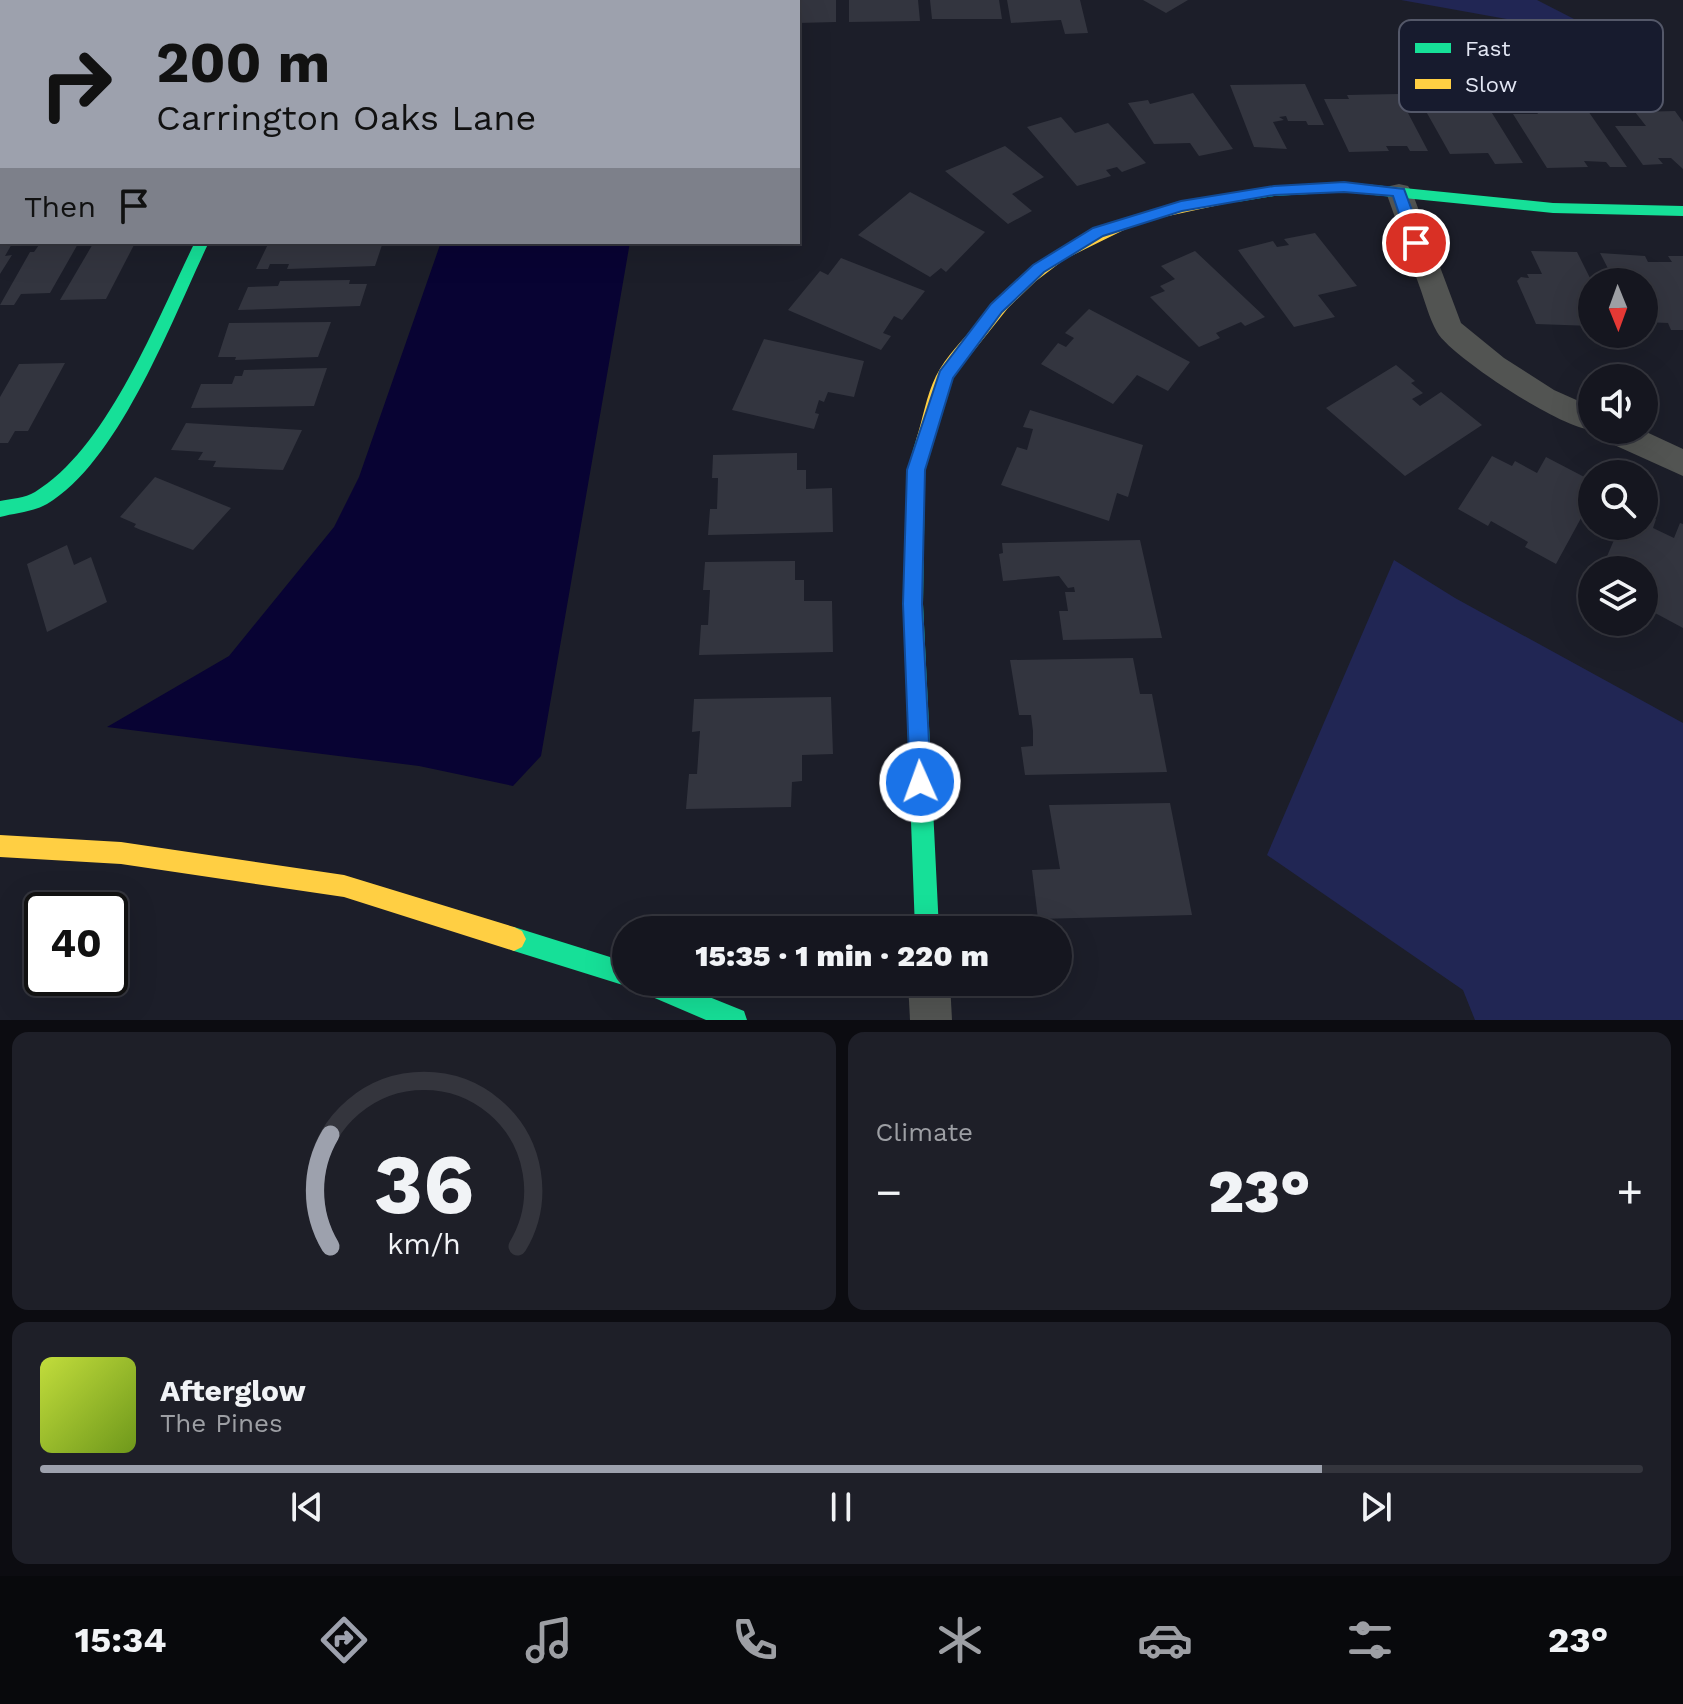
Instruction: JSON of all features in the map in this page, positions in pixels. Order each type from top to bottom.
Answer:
[{"type":"street","points":[[926,916],[913,604],[916,470],[945,376],[997,308],[1038,268],[1098,232],[1181,206],[1274,191],[1344,187],[1553,208],[1683,211]]},
{"type":"street","points":[[1399,192],[1449,329],[1494,366],[1544,398],[1578,414]]},
{"type":"street","points":[[0,509],[40,499],[74,473],[114,418],[201,244]]},
{"type":"street","points":[[1642,444],[1683,463]]},
{"type":"street","points":[[0,846],[121,853],[344,886],[612,970]]},
{"type":"street","points":[[678,996],[735,1020]]},
{"type":"street","points":[[930,996],[931,1020]]},
{"type":"shaded area","points":[[1401,0],[1537,0],[1576,20],[1512,20]]},
{"type":"shaded area","points":[[440,244],[630,244],[541,756],[513,786],[419,766],[107,727],[229,656],[334,527],[359,477]]},
{"type":"shaded area","points":[[1394,560],[1455,598],[1683,723],[1683,1020],[1475,1020],[1463,990],[1267,855]]},
{"type":"building","points":[[800,0],[836,0],[836,22],[800,23]]},
{"type":"building","points":[[849,0],[918,0],[920,21],[849,22]]},
{"type":"building","points":[[930,0],[999,0],[1002,19],[932,19]]},
{"type":"building","points":[[1007,0],[1080,0],[1088,33],[1065,34],[1061,20],[1011,23]]},
{"type":"building","points":[[1143,0],[1188,0],[1166,13]]},
{"type":"building","points":[[1305,84],[1324,125],[1308,125],[1306,121],[1288,121],[1286,116],[1279,117],[1284,120],[1273,122],[1287,149],[1254,147],[1230,85]]},
{"type":"building","points":[[1193,93],[1233,149],[1199,156],[1190,143],[1154,144],[1128,103],[1148,100],[1150,104]]},
{"type":"building","points":[[1398,94],[1399,112],[1407,112],[1428,151],[1410,151],[1407,146],[1386,146],[1389,151],[1349,152],[1324,99],[1349,99],[1347,95]]},
{"type":"building","points":[[1675,111],[1683,122],[1683,169],[1671,158],[1658,158],[1663,164],[1643,165],[1615,126],[1646,126],[1635,112]]},
{"type":"building","points":[[1426,112],[1491,112],[1523,163],[1495,164],[1488,153],[1450,154]]},
{"type":"building","points":[[1589,112],[1627,167],[1584,161],[1588,167],[1547,168],[1513,114]]},
{"type":"building","points":[[1061,117],[1075,133],[1108,123],[1146,163],[1122,172],[1117,167],[1106,170],[1111,176],[1077,186],[1027,127]]},
{"type":"building","points":[[1005,146],[1044,177],[1012,194],[1032,211],[1008,224],[945,171]]},
{"type":"building","points":[[910,192],[985,232],[946,272],[941,268],[930,277],[858,235]]},
{"type":"building","points":[[1315,233],[1357,286],[1318,295],[1335,317],[1294,327],[1238,250],[1273,241],[1277,247],[1289,245],[1284,239]]},
{"type":"building","points":[[0,244],[12,244],[5,256],[12,255],[0,274]]},
{"type":"building","points":[[40,244],[78,244],[50,293],[21,294],[14,305],[0,305],[30,252],[34,252]]},
{"type":"building","points":[[93,244],[134,244],[106,299],[60,300]]},
{"type":"building","points":[[268,244],[382,245],[375,266],[287,269],[289,264],[270,264],[268,269],[256,269]]},
{"type":"building","points":[[1195,251],[1265,317],[1245,326],[1241,322],[1216,333],[1220,338],[1199,347],[1150,297],[1165,291],[1160,286],[1175,279],[1161,266]]},
{"type":"building","points":[[1531,251],[1577,252],[1585,268],[1578,268],[1578,326],[1536,324],[1517,281],[1521,277],[1529,278],[1527,274],[1542,274]]},
{"type":"building","points":[[1600,253],[1645,256],[1648,262],[1672,262],[1668,256],[1683,256],[1683,330],[1671,330],[1668,323],[1658,323],[1658,268],[1608,268]]},
{"type":"building","points":[[841,258],[925,291],[902,320],[894,316],[883,333],[891,336],[881,350],[788,310],[820,271],[828,275]]},
{"type":"building","points":[[350,280],[349,284],[367,284],[360,306],[238,310],[248,287],[278,286],[280,281]]},
{"type":"building","points":[[1089,309],[1190,362],[1168,391],[1137,375],[1113,404],[1041,364],[1058,343],[1066,347],[1074,338],[1065,333]]},
{"type":"building","points":[[331,322],[318,357],[235,360],[236,357],[218,357],[229,323]]},
{"type":"building","points":[[764,339],[864,361],[854,397],[828,392],[824,402],[819,400],[814,429],[732,410]]},
{"type":"building","points":[[65,363],[28,431],[15,431],[8,443],[0,443],[0,397],[19,364]]},
{"type":"building","points":[[1396,365],[1415,381],[1411,383],[1423,393],[1412,399],[1420,406],[1441,392],[1482,425],[1405,476],[1326,408]]},
{"type":"building","points":[[327,368],[314,406],[191,408],[201,384],[232,384],[235,376],[242,376],[244,370]]},
{"type":"building","points":[[1030,410],[1143,445],[1128,497],[1117,493],[1109,521],[1001,485],[1017,447],[1027,450],[1033,429],[1023,427]]},
{"type":"building","points":[[186,423],[302,430],[283,470],[213,467],[216,461],[198,460],[203,452],[171,450]]},
{"type":"building","points":[[797,453],[797,470],[806,470],[806,489],[832,488],[833,532],[708,535],[710,509],[717,509],[718,478],[712,478],[713,455]]},
{"type":"building","points":[[1492,456],[1512,466],[1515,461],[1537,473],[1546,457],[1578,474],[1578,524],[1556,564],[1525,547],[1528,542],[1491,521],[1488,526],[1458,509]]},
{"type":"building","points":[[155,477],[231,508],[193,550],[134,527],[136,524],[120,517]]},
{"type":"building","points":[[1680,523],[1683,524],[1683,628],[1658,615],[1658,556],[1607,556],[1614,540],[1658,540],[1658,530],[1674,538]]},
{"type":"building","points":[[1140,540],[1162,638],[1063,640],[1059,611],[1068,611],[1065,592],[1075,592],[1074,587],[1068,588],[1059,576],[1003,581],[999,554],[1003,553],[1002,543]]},
{"type":"building","points":[[67,545],[74,565],[91,557],[107,602],[47,632],[27,564]]},
{"type":"building","points":[[795,561],[795,580],[804,580],[804,601],[832,601],[833,652],[699,655],[701,625],[708,625],[710,590],[703,590],[705,562]]},
{"type":"building","points":[[1133,658],[1140,694],[1152,694],[1167,772],[1025,775],[1021,747],[1033,746],[1031,715],[1019,715],[1010,660]]},
{"type":"building","points":[[831,697],[833,754],[802,755],[802,781],[792,782],[791,807],[686,809],[689,774],[697,774],[700,731],[692,732],[694,699]]},
{"type":"building","points":[[1170,803],[1192,915],[1038,916],[1032,870],[1060,869],[1049,805]]},
{"type":"traffic: fast","points":[[1237,197],[1274,191],[1344,187],[1553,208],[1683,211]]},
{"type":"traffic: fast","points":[[0,509],[41,498],[66,479],[90,452],[134,382],[201,244]]},
{"type":"traffic: fast","points":[[925,440],[916,470],[913,604],[926,916]]},
{"type":"traffic: fast","points":[[514,939],[612,970]]},
{"type":"traffic: fast","points":[[678,996],[735,1020]]},
{"type":"traffic: slow","points":[[925,440],[945,375],[1002,304],[1030,277],[1090,238],[1122,224],[1157,213],[1237,197]]},
{"type":"traffic: slow","points":[[0,846],[121,853],[344,886],[514,939]]},
{"type":"route","points":[[920,782],[913,604],[916,470],[945,376],[997,308],[1038,268],[1098,232],[1181,206],[1274,191],[1344,187],[1399,192],[1416,243]]}]
